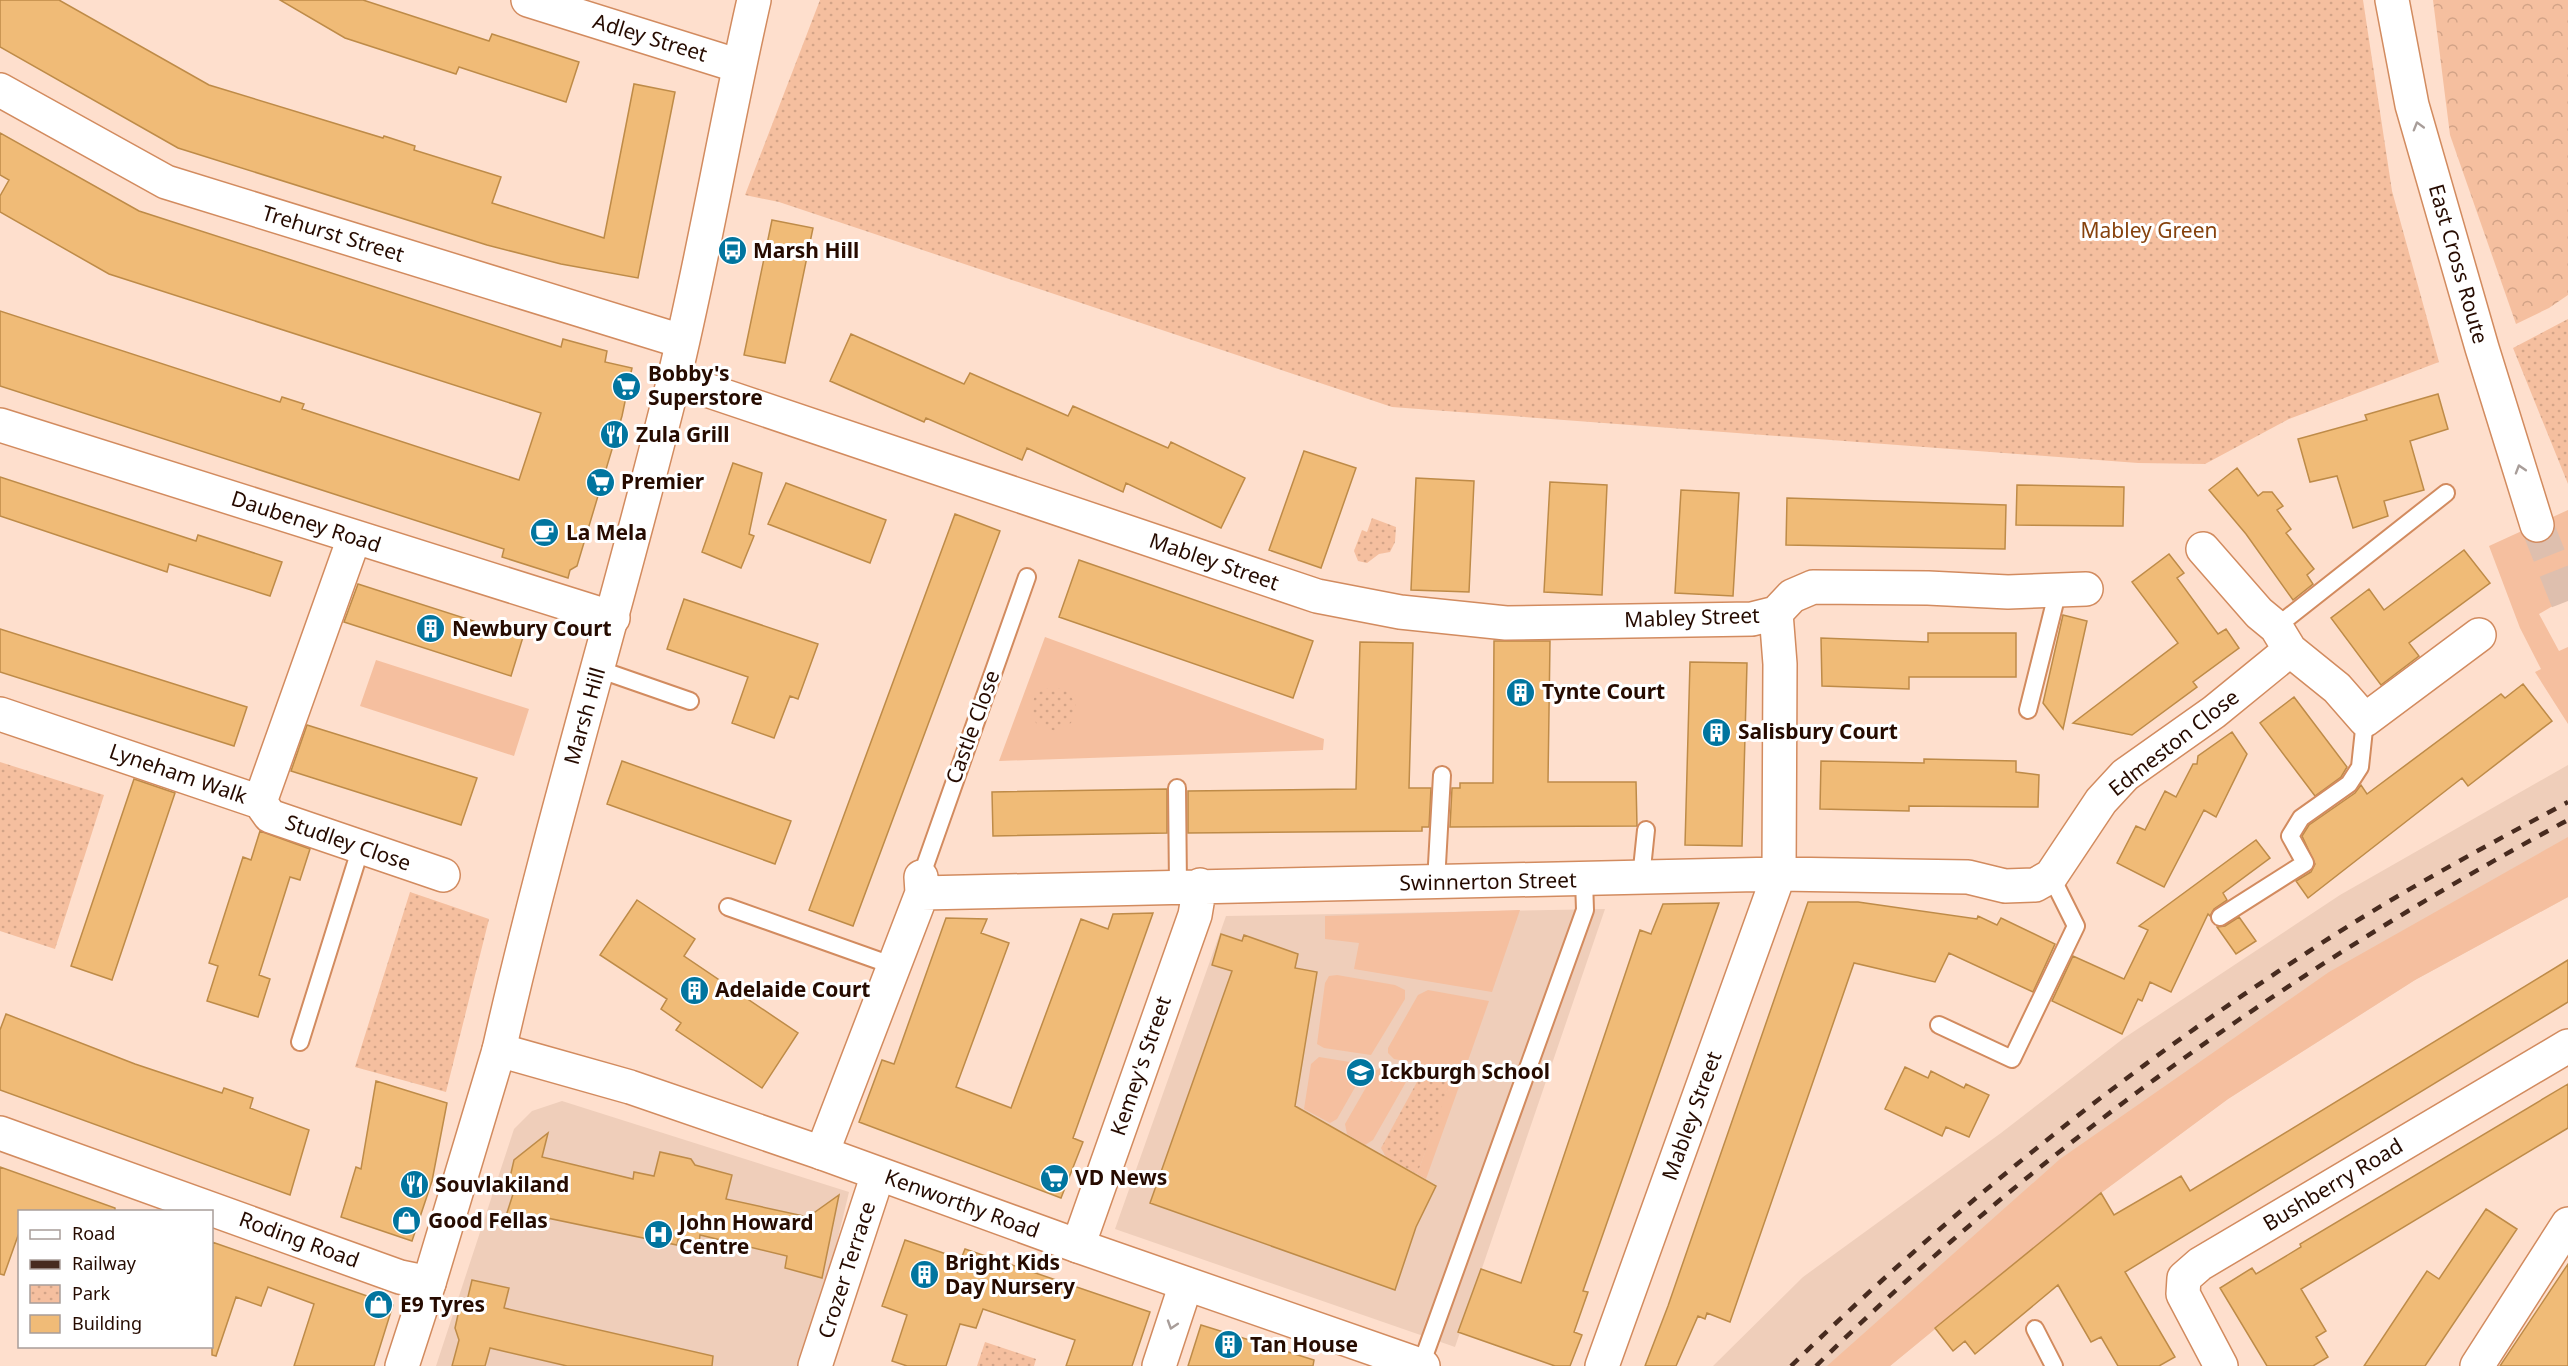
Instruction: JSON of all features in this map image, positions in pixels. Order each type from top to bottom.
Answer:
[{"type":"main road","name":"Adley Street","points":[[528,0],[739,66]]},
{"type":"main road","name":"Marsh Hill","points":[[402,1366],[499,1050],[519,961],[613,618],[674,379],[753,0]]},
{"type":"main road","name":"East Cross Route","points":[[2392,0],[2412,105],[2482,348],[2537,525]]},
{"type":"main road","name":"Trehurst Street","points":[[0,90],[166,182],[681,341]]},
{"type":"main road","name":"Mabley Street","points":[[674,379],[1317,596],[1400,612],[1506,623],[1752,619],[1776,613],[1792,596],[1813,587],[1928,588],[2008,592],[2072,590]]},
{"type":"main road","name":"Daubeney Road","points":[[0,424],[354,538],[613,618]]},
{"type":"main road","name":"Lyneham Walk","points":[[0,714],[260,802],[354,538]]},
{"type":"main road","points":[[2203,549],[2259,613],[2337,688],[2365,720],[2479,635]]},
{"type":"main road","name":"Mabley Street","points":[[1602,1366],[1779,874],[1780,664],[1776,613]]},
{"type":"main road","name":"Edmeston Close","points":[[2051,876],[2101,801],[2125,775],[2214,712],[2283,638]]},
{"type":"main road","name":"Studley Close","points":[[260,802],[270,816],[443,875]]},
{"type":"main road","name":"Swinnerton Street","points":[[921,885],[1189,886],[1584,880],[1779,874],[1968,877],[2005,886],[2035,885],[2051,876]]},
{"type":"main road","points":[[822,1153],[894,966],[921,885]]},
{"type":"main road","name":"Kemey's Street","points":[[1078,1246],[1195,915],[1189,886]]},
{"type":"main road","name":"Bushberry Road","points":[[2221,1366],[2183,1294],[2184,1278],[2200,1264],[2568,1046]]},
{"type":"main road","name":"Kenworthy Road","points":[[499,1050],[630,1087],[1422,1366]]},
{"type":"main road","name":"Roding Road","points":[[0,1133],[400,1277],[429,1283]]},
{"type":"main road","name":"Crozer Terrace","points":[[815,1366],[878,1174]]},
{"type":"main road","points":[[2476,1366],[2568,1224]]},
{"type":"main road","points":[[1159,1366],[1186,1284]]},
{"type":"lane","points":[[2283,638],[2446,493]]},
{"type":"lane","name":"Castle Close","points":[[921,885],[1027,577]]},
{"type":"lane","points":[[2028,710],[2072,590]]},
{"type":"lane","points":[[598,669],[690,700]]},
{"type":"lane","points":[[2220,917],[2305,862],[2290,836],[2301,818],[2349,784],[2360,767],[2365,720]]},
{"type":"lane","points":[[1436,882],[1442,775]]},
{"type":"lane","points":[[1177,788],[1189,886]]},
{"type":"lane","points":[[1641,878],[1646,830]]},
{"type":"lane","points":[[300,1042],[361,847]]},
{"type":"lane","points":[[1940,1025],[2012,1059],[2076,926],[2051,876]]},
{"type":"lane","points":[[1422,1366],[1585,910],[1584,880]]},
{"type":"lane","points":[[728,907],[894,966]]},
{"type":"lane","points":[[2035,1329],[2055,1366]]},
{"type":"shaded area","points":[[2568,765],[2568,897],[2415,980],[2228,1099],[2101,1193],[1890,1366],[1713,1366],[1803,1277],[2001,1133],[2124,1038],[2340,895]]},
{"type":"shaded area","name":"Ickburgh School","points":[[1605,909],[1455,1347],[1115,1229],[1226,916]]},
{"type":"shaded area","name":"John Howard Centre","points":[[562,1101],[849,1192],[807,1366],[436,1366],[514,1129],[532,1111]]},
{"type":"green space","name":"Mabley Green","points":[[820,0],[2363,0],[2392,191],[2439,362],[2289,419],[2205,464],[2138,463],[1392,407],[779,202],[745,195]]},
{"type":"green space","points":[[2433,0],[2568,0],[2568,295],[2549,308],[2516,324],[2450,135]]},
{"type":"green space","points":[[2568,319],[2568,484],[2513,348]]},
{"type":"green space","points":[[2568,510],[2568,597],[2539,614],[2559,651],[2568,647],[2568,724],[2535,672],[2541,669],[2520,628],[2489,546]]},
{"type":"green space","points":[[1372,518],[1396,527],[1395,542],[1390,552],[1379,554],[1367,563],[1358,561],[1354,551],[1362,530],[1367,532]]},
{"type":"green space","points":[[1045,637],[1324,739],[1323,750],[999,761]]},
{"type":"green space","points":[[376,660],[529,709],[514,756],[360,706]]},
{"type":"green space","points":[[1051,687],[1067,690],[1076,705],[1071,723],[1056,731],[1038,726],[1029,712],[1036,693]]},
{"type":"green space","points":[[0,762],[104,795],[55,949],[0,931]]},
{"type":"green space","points":[[2568,837],[2568,897],[2415,980],[2228,1099],[2101,1193],[1890,1366],[1827,1366],[2060,1159],[2329,972]]},
{"type":"green space","points":[[410,892],[489,919],[446,1092],[355,1067]]},
{"type":"green space","points":[[1520,910],[1492,992],[1354,969],[1359,943],[1325,939],[1325,916]]},
{"type":"green space","points":[[1337,975],[1395,985],[1405,990],[1405,999],[1371,1055],[1324,1048],[1317,1044],[1325,983],[1329,976]]},
{"type":"green space","points":[[1428,990],[1489,1001],[1464,1072],[1394,1059],[1388,1053],[1388,1048],[1418,995]]},
{"type":"green space","points":[[1319,1057],[1356,1063],[1362,1068],[1362,1075],[1337,1119],[1330,1123],[1304,1109],[1311,1064]]},
{"type":"green space","points":[[1383,1068],[1405,1075],[1406,1082],[1373,1140],[1365,1145],[1347,1134],[1345,1124],[1376,1070]]},
{"type":"green space","points":[[1425,1075],[1451,1079],[1438,1117],[1441,1119],[1438,1130],[1434,1129],[1417,1174],[1386,1157],[1381,1148],[1417,1082]]},
{"type":"green space","points":[[1451,1079],[1461,1081],[1426,1179],[1417,1174],[1434,1128],[1438,1130],[1437,1117]]},
{"type":"green space","points":[[985,1342],[1036,1359],[1034,1366],[977,1366]]},
{"type":"building","points":[[0,0],[59,0],[209,85],[383,138],[384,136],[415,146],[414,150],[501,177],[492,203],[604,238],[634,84],[675,92],[638,278],[561,264],[487,245],[178,148],[0,47]]},
{"type":"building","points":[[280,0],[363,0],[489,41],[492,34],[579,62],[566,102],[459,67],[456,74],[345,38]]},
{"type":"building","points":[[0,133],[139,211],[561,347],[563,339],[607,351],[605,362],[632,368],[622,416],[577,566],[570,570],[568,578],[502,557],[504,549],[0,386],[0,311],[280,402],[282,397],[304,404],[302,409],[519,480],[541,413],[109,274],[0,212],[0,196],[9,180],[0,175]]},
{"type":"building","points":[[772,220],[813,228],[785,363],[744,355]]},
{"type":"building","points":[[851,334],[964,384],[970,373],[1068,416],[1073,406],[1168,448],[1171,442],[1245,478],[1221,528],[1126,483],[1123,492],[1027,448],[1022,460],[926,418],[924,422],[830,381]]},
{"type":"building","points":[[2438,394],[2448,429],[2410,441],[2424,490],[2384,501],[2388,516],[2353,528],[2337,476],[2310,482],[2298,439],[2367,420],[2365,415]]},
{"type":"building","points":[[1304,451],[1356,468],[1321,568],[1269,550]]},
{"type":"building","points":[[733,463],[762,473],[749,534],[754,536],[741,568],[702,552]]},
{"type":"building","points":[[2237,468],[2258,496],[2263,492],[2272,492],[2283,506],[2277,510],[2291,529],[2286,533],[2314,569],[2307,575],[2313,584],[2293,600],[2246,534],[2209,490]]},
{"type":"building","points":[[0,477],[196,541],[198,535],[282,562],[270,596],[169,564],[167,572],[0,516]]},
{"type":"building","points":[[1416,478],[1474,481],[1469,592],[1411,590]]},
{"type":"building","points":[[1550,482],[1607,485],[1602,595],[1544,592]]},
{"type":"building","points":[[786,483],[886,520],[870,563],[768,524]]},
{"type":"building","points":[[2017,485],[2124,487],[2123,526],[2016,525]]},
{"type":"building","points":[[1681,490],[1739,493],[1733,596],[1675,593]]},
{"type":"building","points":[[1787,498],[2006,505],[2005,549],[1786,545]]},
{"type":"building","points":[[955,514],[1000,531],[853,926],[809,910]]},
{"type":"building","points":[[2464,550],[2490,583],[2409,643],[2419,656],[2381,685],[2331,618],[2369,589],[2384,610]]},
{"type":"building","points":[[2169,554],[2184,573],[2177,578],[2218,634],[2226,629],[2239,648],[2193,682],[2197,687],[2132,735],[2073,723],[2178,643],[2132,582]]},
{"type":"building","points":[[1079,560],[1313,641],[1293,698],[1059,617]]},
{"type":"building","name":"Newbury Court","points":[[358,584],[523,637],[511,676],[344,622]]},
{"type":"building","points":[[684,599],[818,644],[798,699],[790,696],[774,738],[732,723],[748,677],[667,649]]},
{"type":"building","points":[[2063,615],[2087,621],[2063,729],[2043,703]]},
{"type":"building","points":[[0,629],[247,707],[234,746],[0,672]]},
{"type":"building","points":[[1928,633],[2016,633],[2016,677],[1909,677],[1909,689],[1822,686],[1821,638],[1928,642]]},
{"type":"building","points":[[1494,641],[1550,641],[1548,782],[1636,782],[1637,826],[1450,827],[1452,788],[1460,788],[1460,783],[1493,783]]},
{"type":"building","points":[[1360,642],[1413,643],[1409,788],[1431,788],[1429,827],[1422,827],[1422,831],[1188,833],[1188,791],[1356,789]]},
{"type":"building","name":"Salisbury Court","points":[[1690,662],[1747,663],[1742,846],[1685,845]]},
{"type":"building","points":[[2523,684],[2552,721],[2468,786],[2462,778],[2308,898],[2296,881],[2311,872],[2315,864],[2302,836],[2309,825],[2355,793],[2361,785],[2367,794],[2501,694],[2505,698]]},
{"type":"building","points":[[2294,697],[2347,767],[2341,777],[2315,796],[2260,723]]},
{"type":"building","points":[[307,725],[477,778],[461,825],[291,771]]},
{"type":"building","points":[[2232,732],[2247,754],[2216,817],[2204,810],[2164,887],[2117,863],[2136,826],[2145,830],[2165,791],[2176,797],[2193,764],[2197,764],[2198,756]]},
{"type":"building","points":[[1924,759],[2016,761],[2016,772],[2039,775],[2038,807],[1909,806],[1909,811],[1820,809],[1821,761],[1924,763]]},
{"type":"building","points":[[622,761],[791,821],[775,864],[607,804]]},
{"type":"building","points":[[134,779],[175,793],[112,980],[71,966]]},
{"type":"building","points":[[1167,789],[1167,833],[993,836],[992,792]]},
{"type":"building","points":[[260,831],[310,849],[300,880],[290,877],[259,975],[270,979],[258,1017],[207,1001],[218,966],[209,963],[243,857],[251,860]]},
{"type":"building","points":[[2256,840],[2270,858],[2223,893],[2227,900],[2214,909],[2210,916],[2208,914],[2171,992],[2150,982],[2142,1001],[2138,999],[2122,1034],[2052,1001],[2073,956],[2124,979],[2148,930],[2139,926]]},
{"type":"building","name":"Adelaide Court","points":[[637,900],[695,939],[684,956],[798,1033],[762,1088],[676,1030],[681,1023],[661,1009],[667,999],[600,955]]},
{"type":"building","points":[[1808,902],[1858,902],[1977,919],[1978,916],[1997,925],[2001,918],[2055,944],[2033,992],[1949,953],[1935,982],[1854,963],[1730,1322],[1707,1313],[1705,1319],[1698,1316],[1676,1366],[1645,1366],[1668,1306]]},
{"type":"building","points":[[1719,903],[1583,1291],[1588,1292],[1574,1332],[1582,1335],[1570,1366],[1555,1366],[1458,1332],[1481,1269],[1521,1283],[1640,930],[1651,934],[1663,904]]},
{"type":"building","points":[[1153,913],[1073,1138],[1083,1142],[1061,1198],[859,1122],[882,1060],[894,1064],[946,918],[987,919],[981,933],[1009,943],[956,1087],[1011,1108],[1081,919],[1108,929],[1113,914]]},
{"type":"building","points":[[2239,917],[2256,941],[2236,954],[2217,927],[2225,926]]},
{"type":"building","points":[[1221,934],[1242,941],[1244,935],[1298,954],[1295,968],[1317,972],[1295,1106],[1436,1186],[1416,1227],[1395,1290],[1150,1203],[1232,971],[1212,965]]},
{"type":"building","points":[[2568,960],[2568,1002],[2125,1272],[2175,1357],[2159,1366],[2118,1366],[2101,1337],[2091,1342],[2058,1285],[1975,1354],[1965,1341],[1953,1351],[1935,1328],[2101,1193],[2114,1215],[2181,1176],[2190,1191]]},
{"type":"building","points":[[6,1014],[135,1064],[222,1093],[224,1088],[253,1098],[250,1108],[309,1130],[290,1195],[0,1090],[0,1030]]},
{"type":"building","points":[[1905,1067],[1928,1078],[1931,1071],[1964,1088],[1966,1084],[1989,1095],[1969,1137],[1946,1127],[1942,1136],[1885,1109]]},
{"type":"building","points":[[376,1081],[447,1103],[432,1181],[412,1241],[341,1217],[356,1167],[361,1169]]},
{"type":"building","points":[[2568,1084],[2568,1128],[2301,1289],[2326,1331],[2316,1337],[2328,1357],[2313,1366],[2267,1366],[2220,1288],[2252,1268],[2256,1274],[2301,1247],[2300,1244]]},
{"type":"building","points":[[548,1133],[542,1157],[633,1179],[634,1172],[654,1176],[660,1152],[691,1159],[695,1165],[732,1175],[726,1199],[808,1217],[839,1195],[822,1278],[785,1268],[787,1256],[700,1235],[699,1244],[678,1240],[677,1245],[547,1218],[546,1224],[506,1216],[514,1191],[508,1186],[514,1160]]},
{"type":"building","points":[[0,1167],[115,1208],[115,1210],[18,1210],[18,1236],[4,1275],[0,1274]]},
{"type":"building","points":[[2486,1209],[2517,1229],[2425,1366],[2364,1366],[2427,1271],[2439,1279]]},
{"type":"building","points":[[905,1240],[961,1259],[965,1249],[1150,1312],[1132,1366],[1066,1366],[1075,1340],[983,1309],[976,1328],[960,1324],[946,1366],[907,1366],[892,1361],[907,1315],[882,1306]]},
{"type":"building","points":[[213,1242],[393,1305],[374,1366],[294,1366],[314,1304],[268,1287],[261,1306],[236,1297],[216,1356],[212,1355]]},
{"type":"building","points":[[2568,1264],[2568,1366],[2500,1366]]},
{"type":"building","points":[[472,1280],[509,1288],[504,1308],[713,1356],[712,1366],[567,1366],[490,1348],[485,1366],[452,1366],[459,1340],[455,1328],[459,1310],[467,1301]]},
{"type":"building","name":"Tan House","points":[[1201,1325],[1314,1360],[1313,1366],[1188,1366]]},
{"type":"tunnel","points":[[2537,525],[2568,603]]},
{"type":"railway","points":[[1791,1366],[1912,1253],[1975,1199],[2104,1095],[2171,1046],[2239,998],[2371,912],[2568,802]]},
{"type":"railway","points":[[1816,1366],[1901,1286],[1989,1209],[2079,1136],[2172,1066],[2268,1000],[2366,937],[2568,820]]},
{"type":"place","name":"Marsh Hill","points":[[732,251]]},
{"type":"place","name":"Bobby's Superstore","points":[[627,386]]},
{"type":"place","name":"Zula Grill","points":[[615,435]]},
{"type":"place","name":"Premier","points":[[600,482]]},
{"type":"place","name":"La Mela","points":[[545,533]]},
{"type":"place","name":"Newbury Court","points":[[431,629]]},
{"type":"place","name":"Tynte Court","points":[[1521,692]]},
{"type":"place","name":"Salisbury Court","points":[[1717,732]]},
{"type":"place","name":"Adelaide Court","points":[[694,990]]},
{"type":"place","name":"Ickburgh School","points":[[1360,1072]]},
{"type":"place","name":"VD News","points":[[1054,1178]]},
{"type":"place","name":"Souvlakiland","points":[[414,1185]]},
{"type":"place","name":"Good Fellas","points":[[407,1221]]},
{"type":"place","name":"John Howard Centre","points":[[658,1235]]},
{"type":"place","name":"Bright Kids Day Nursery","points":[[924,1275]]},
{"type":"place","name":"E9 Tyres","points":[[379,1305]]},
{"type":"place","name":"Tan House","points":[[1229,1345]]}]
